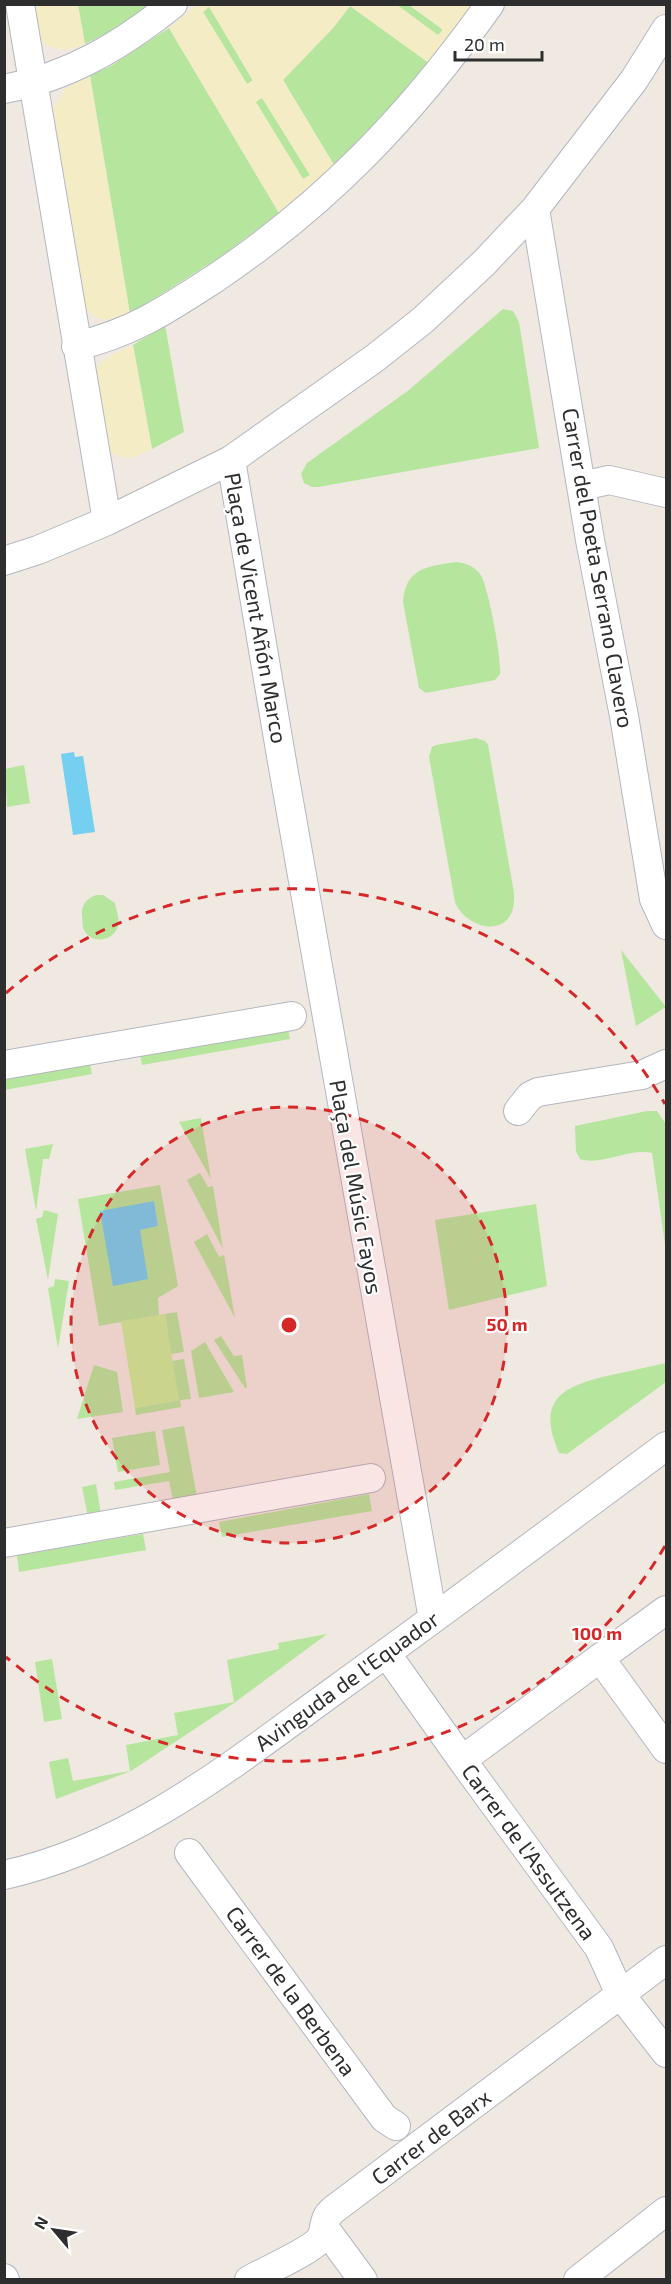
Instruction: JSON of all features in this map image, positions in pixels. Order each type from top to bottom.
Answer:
[{"type":"street","points":[[20,4],[107,521]]},
{"type":"street","points":[[4,89],[32,83],[104,54],[138,32],[173,4]]},
{"type":"street","points":[[76,346],[135,327],[165,311],[230,268],[300,214],[343,177],[400,120],[490,4]]},
{"type":"street","points":[[4,561],[38,550],[107,521],[231,460],[375,358],[423,320],[484,264],[535,209],[634,80],[666,29]]},
{"type":"street","name":"Carrer del Poeta Serrano Clavero","points":[[535,209],[590,540],[624,716],[654,899],[666,925]]},
{"type":"street","name":"Plaça de Vicent Añón Marco","points":[[231,460],[281,756]]},
{"type":"street","points":[[582,486],[609,480],[666,494]]},
{"type":"street","name":"Plaça del Músic Fayos","points":[[281,756],[433,1618]]},
{"type":"street","points":[[4,1065],[292,1016]]},
{"type":"street","points":[[518,1111],[530,1096],[538,1092],[642,1075],[666,1064]]},
{"type":"street","name":"Avinguda de l'Equador","points":[[5,1870],[73,1855],[160,1812],[217,1775],[386,1653],[666,1446]]},
{"type":"street","points":[[4,1544],[371,1478]]},
{"type":"street","points":[[462,1760],[666,1610]]},
{"type":"street","name":"Carrer de l'Assutzena","points":[[386,1653],[599,1948],[620,1994],[666,2053]]},
{"type":"street","points":[[600,1658],[666,1749]]},
{"type":"street","name":"Carrer de la Berbena","points":[[189,1853],[384,2118],[396,2126]]},
{"type":"street","name":"Carrer de Barx","points":[[249,2280],[314,2244],[323,2234],[327,2215],[333,2210],[666,1960]]},
{"type":"street","points":[[578,2280],[666,2211]]},
{"type":"street","points":[[324,2226],[363,2280]]},
{"type":"green space","points":[[78,5],[150,5],[119,27],[85,44]]},
{"type":"green space","points":[[396,5],[409,5],[443,30],[438,36]]},
{"type":"green space","points":[[209,6],[253,81],[247,84],[203,12]]},
{"type":"green space","points":[[350,6],[429,63],[404,93],[334,165],[283,80],[333,28]]},
{"type":"green space","points":[[169,28],[279,213],[220,257],[130,314],[90,76],[111,66]]},
{"type":"green space","points":[[262,97],[310,175],[303,179],[255,101]]},
{"type":"green space","points":[[503,309],[513,311],[519,322],[539,448],[318,487],[304,483],[301,474],[307,463],[409,390]]},
{"type":"green space","points":[[165,325],[184,432],[152,449],[133,345]]},
{"type":"green space","points":[[456,562],[472,567],[480,574],[483,581],[494,623],[500,674],[495,680],[426,693],[419,688],[403,602],[405,591],[413,575],[427,567]]},
{"type":"green space","points":[[476,738],[485,741],[488,745],[514,893],[512,912],[499,925],[491,927],[473,922],[459,910],[455,902],[429,757],[432,747],[436,745]]},
{"type":"green space","points":[[24,765],[30,803],[7,807],[5,769]]},
{"type":"green space","points":[[103,895],[115,903],[118,926],[108,938],[92,938],[83,927],[83,906],[89,898]]},
{"type":"green space","points":[[621,950],[666,1007],[636,1026]]},
{"type":"green space","points":[[288,1028],[290,1039],[142,1065],[140,1054]]},
{"type":"green space","points":[[90,1063],[92,1074],[5,1090],[5,1078]]},
{"type":"green space","points":[[657,1111],[666,1124],[666,1252],[652,1153],[634,1153],[588,1161],[580,1159],[576,1151],[575,1126]]},
{"type":"green space","points":[[201,1118],[211,1179],[179,1122]]},
{"type":"green space","points":[[53,1144],[49,1159],[43,1159],[36,1211],[25,1149]]},
{"type":"green space","points":[[200,1173],[208,1187],[213,1186],[223,1249],[187,1180]]},
{"type":"green space","points":[[160,1185],[178,1286],[158,1298],[159,1315],[99,1326],[78,1199]],"holes":[[[154,1202],[158,1226],[140,1229]]]},
{"type":"green space","points":[[536,1204],[547,1286],[449,1310],[435,1220]]},
{"type":"green space","points":[[44,1210],[58,1214],[48,1280],[36,1219],[42,1217]]},
{"type":"green space","points":[[207,1234],[219,1257],[224,1255],[235,1318],[194,1242]]},
{"type":"green space","points":[[55,1279],[69,1281],[58,1349],[48,1288],[54,1286]]},
{"type":"green space","points":[[177,1312],[184,1352],[171,1354],[165,1314]]},
{"type":"green space","points":[[165,1314],[179,1400],[135,1408],[121,1321]]},
{"type":"green space","points":[[221,1336],[234,1356],[242,1355],[247,1388],[214,1340]]},
{"type":"green space","points":[[205,1342],[234,1392],[199,1398],[191,1351]]},
{"type":"green space","points":[[184,1359],[191,1399],[180,1400],[181,1407],[136,1415],[135,1408],[179,1400],[172,1361]]},
{"type":"green space","points":[[666,1363],[666,1382],[567,1454],[559,1453],[552,1434],[550,1419],[558,1398],[568,1390],[594,1379]]},
{"type":"green space","points":[[94,1365],[117,1372],[123,1412],[77,1419]]},
{"type":"green space","points":[[184,1426],[197,1497],[173,1501],[169,1481],[115,1490],[114,1482],[170,1472],[162,1430]]},
{"type":"green space","points":[[155,1431],[160,1465],[118,1472],[112,1438]]},
{"type":"green space","points":[[96,1484],[101,1514],[88,1517],[82,1487]]},
{"type":"green space","points":[[369,1494],[372,1511],[222,1537],[219,1522]]},
{"type":"green space","points":[[143,1534],[146,1550],[19,1572],[17,1555]]},
{"type":"green space","points":[[327,1634],[234,1703],[131,1771],[56,1799],[49,1762],[68,1758],[73,1781],[130,1771],[126,1745],[178,1735],[174,1713],[234,1702],[227,1660],[279,1649],[278,1643]]},
{"type":"green space","points":[[52,1659],[62,1719],[44,1722],[35,1662]]},
{"type":"sand","points":[[396,4],[438,35],[443,29],[409,5],[470,4],[473,6],[429,63],[350,6],[333,28],[283,80],[334,165],[279,213],[169,28],[197,5]],"holes":[[[209,7],[253,80],[247,84],[203,12]],[[262,98],[310,175],[303,179],[256,102]]]},
{"type":"sand","points":[[32,5],[78,5],[85,44],[64,50],[43,43],[37,31]]},
{"type":"sand","points":[[90,76],[130,314],[109,319],[92,315],[83,303],[52,110],[65,89]]},
{"type":"sand","points":[[133,345],[152,449],[126,458],[109,452],[94,374],[105,359]]},
{"type":"water","points":[[74,752],[75,757],[83,756],[95,832],[73,835],[61,754]]},
{"type":"water","points":[[154,1201],[158,1226],[140,1230],[148,1279],[113,1286],[100,1211]]}]
